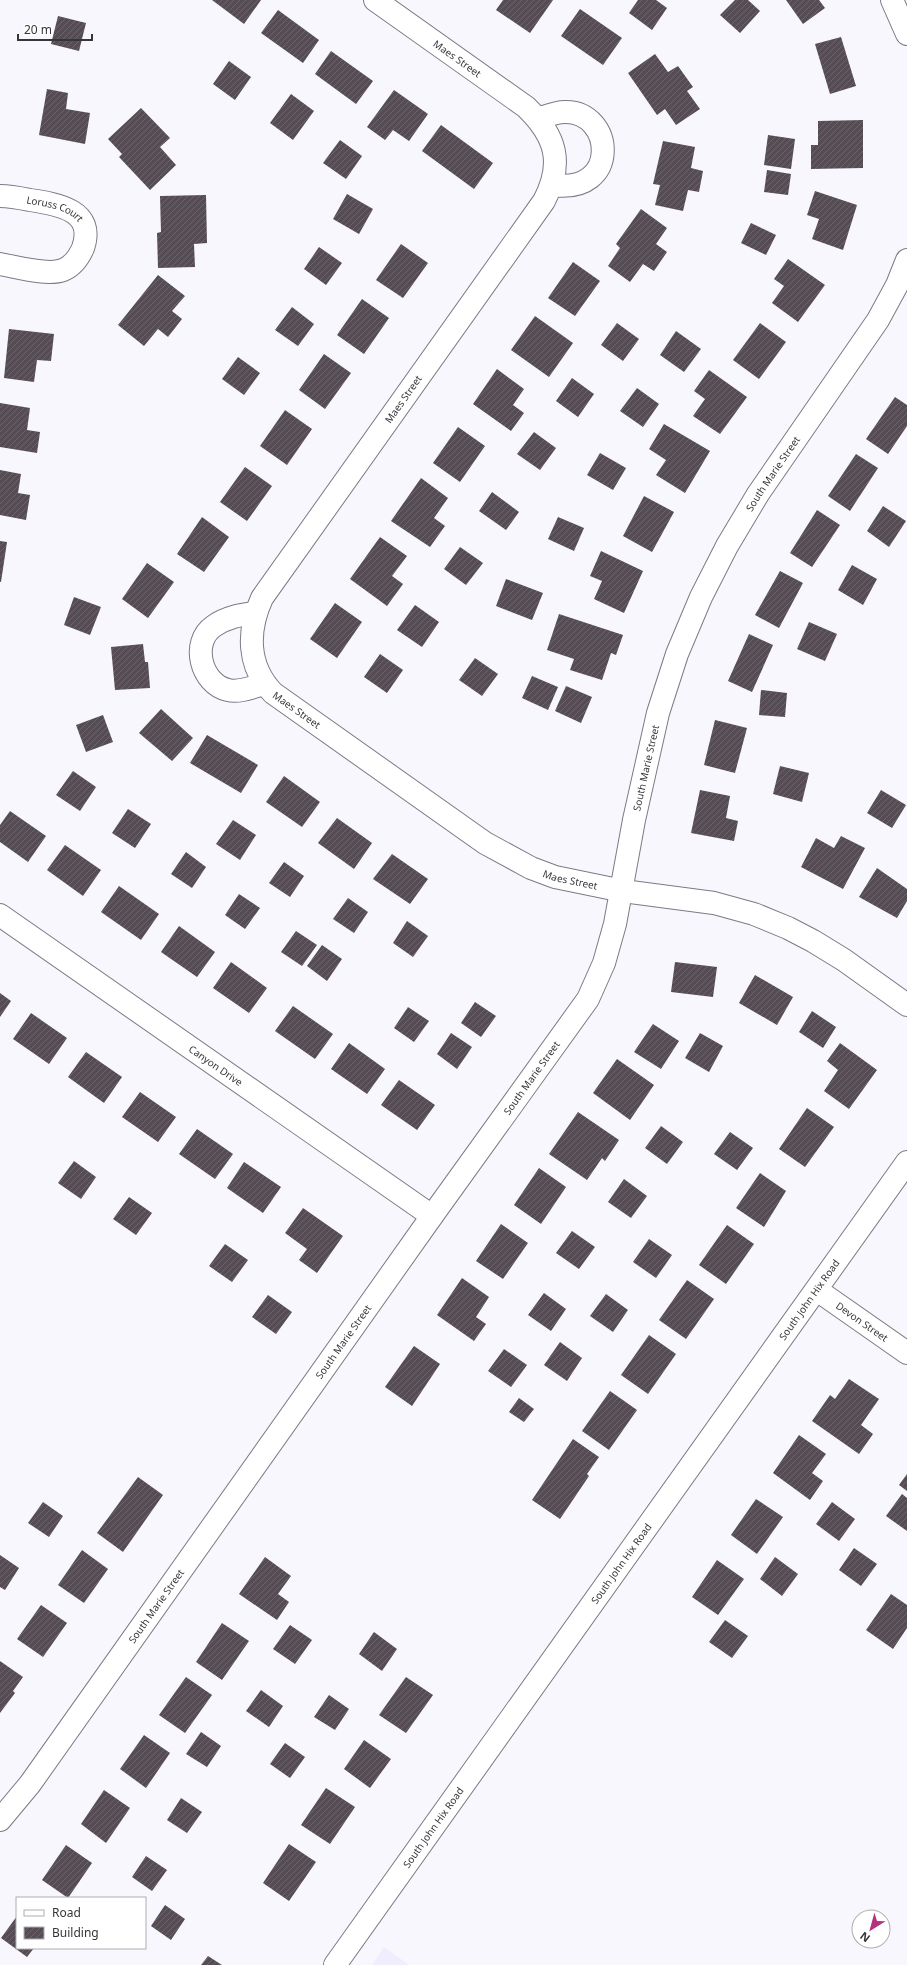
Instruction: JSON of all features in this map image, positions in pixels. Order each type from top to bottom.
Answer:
[{"type":"street","name":"Maes Street","points":[[375,0],[526,107],[538,119],[550,140],[556,168],[552,185],[544,201],[262,598],[255,613],[251,641],[252,655],[264,684],[273,693],[507,857],[555,877],[623,890],[714,903],[754,914],[788,928],[844,960],[907,1005]]},
{"type":"street","points":[[892,0],[907,34]]},
{"type":"street","points":[[538,119],[556,113],[567,112],[585,118],[598,130],[604,146],[599,166],[596,172],[589,179],[574,186],[552,185]]},
{"type":"street","name":"Loruss Court","points":[[0,196],[58,204],[68,208],[81,220],[84,228],[85,242],[76,262],[63,270],[36,271],[0,264]]},
{"type":"street","name":"South Marie Street","points":[[0,1820],[40,1771],[432,1216],[588,999],[604,963],[623,890],[634,820],[658,713],[677,654],[701,597],[726,546],[758,494],[878,320],[897,285],[907,260]]},
{"type":"street","name":"Maes Street","points":[[255,613],[232,616],[213,626],[204,638],[200,650],[203,665],[208,677],[218,686],[228,691],[241,690],[264,684]]},
{"type":"street","name":"Canyon Drive","points":[[0,915],[432,1216]]},
{"type":"street","name":"South John Hix Road","points":[[335,1965],[907,1162]]},
{"type":"street","name":"Devon Street","points":[[817,1290],[907,1353]]},
{"type":"shaded area","points":[[384,1947],[409,1965],[372,1965]]},
{"type":"building","points":[[212,0],[261,0],[244,24]]},
{"type":"building","points":[[503,0],[553,0],[530,33],[496,10]]},
{"type":"building","points":[[638,0],[656,0],[667,8],[652,30],[629,13]]},
{"type":"building","points":[[735,0],[748,0],[760,11],[740,33],[720,15]]},
{"type":"building","points":[[786,0],[819,0],[825,8],[803,24]]},
{"type":"building","points":[[580,9],[622,38],[603,65],[561,36]]},
{"type":"building","points":[[278,10],[319,40],[303,63],[261,33]]},
{"type":"building","points":[[58,16],[86,23],[79,51],[51,44]]},
{"type":"building","points":[[841,37],[856,86],[830,94],[815,44]]},
{"type":"building","points":[[331,51],[373,81],[356,104],[315,74]]},
{"type":"building","points":[[655,54],[668,72],[678,66],[693,87],[687,91],[700,109],[676,125],[665,109],[657,115],[628,73]]},
{"type":"building","points":[[229,61],[251,77],[235,100],[213,84]]},
{"type":"building","points":[[47,89],[68,93],[66,109],[90,113],[85,144],[39,135]]},
{"type":"building","points":[[394,90],[428,114],[409,141],[393,130],[385,140],[367,127]]},
{"type":"building","points":[[291,94],[314,111],[293,140],[270,123]]},
{"type":"building","points":[[141,108],[170,138],[160,147],[176,165],[150,190],[119,157],[122,154],[108,139]]},
{"type":"building","points":[[863,120],[863,168],[811,169],[811,145],[818,145],[818,121]]},
{"type":"building","points":[[441,125],[493,163],[474,189],[422,151]]},
{"type":"building","points":[[768,135],[795,139],[791,169],[764,165]]},
{"type":"building","points":[[340,140],[362,156],[346,179],[323,163]]},
{"type":"building","points":[[663,141],[695,147],[691,168],[703,171],[699,192],[688,190],[683,211],[655,205],[660,185],[653,184]]},
{"type":"building","points":[[767,170],[791,174],[788,195],[764,192]]},
{"type":"building","points":[[815,191],[857,205],[843,250],[812,239],[819,219],[807,215]]},
{"type":"building","points":[[347,194],[373,209],[359,234],[333,219]]},
{"type":"building","points":[[206,195],[207,243],[194,244],[195,267],[158,268],[157,233],[161,232],[160,196]]},
{"type":"building","points":[[641,209],[667,228],[656,244],[667,252],[654,271],[643,264],[630,282],[608,266],[620,248],[616,244]]},
{"type":"building","points":[[751,223],[776,235],[766,255],[741,243]]},
{"type":"building","points":[[401,244],[428,263],[403,298],[376,280]]},
{"type":"building","points":[[319,247],[342,263],[326,285],[304,269]]},
{"type":"building","points":[[788,259],[825,285],[798,322],[772,303],[784,286],[774,279]]},
{"type":"building","points":[[573,262],[600,281],[575,316],[548,298]]},
{"type":"building","points":[[158,275],[185,296],[172,311],[182,319],[168,337],[158,329],[144,346],[118,325]]},
{"type":"building","points":[[362,299],[389,318],[364,354],[337,335]]},
{"type":"building","points":[[292,307],[314,324],[298,346],[275,330]]},
{"type":"building","points":[[535,316],[573,343],[549,377],[511,350]]},
{"type":"building","points":[[617,323],[639,339],[623,361],[601,345]]},
{"type":"building","points":[[760,323],[786,342],[759,379],[733,360]]},
{"type":"building","points":[[9,329],[54,334],[51,361],[37,360],[34,382],[4,378]]},
{"type":"building","points":[[676,331],[701,349],[684,372],[660,355]]},
{"type":"building","points":[[324,354],[351,373],[325,409],[299,390]]},
{"type":"building","points":[[238,357],[260,373],[244,395],[222,379]]},
{"type":"building","points":[[497,369],[524,389],[513,405],[524,413],[511,431],[473,404]]},
{"type":"building","points":[[709,370],[747,397],[720,434],[693,416],[705,399],[694,391]]},
{"type":"building","points":[[572,378],[594,394],[578,417],[556,401]]},
{"type":"building","points":[[637,388],[659,404],[643,427],[620,411]]},
{"type":"building","points":[[895,397],[907,405],[907,426],[888,454],[866,439]]},
{"type":"building","points":[[0,403],[30,408],[27,430],[40,432],[37,453],[0,447]]},
{"type":"building","points":[[285,410],[312,429],[287,465],[260,446]]},
{"type":"building","points":[[664,424],[710,451],[685,493],[656,475],[666,460],[649,449]]},
{"type":"building","points":[[458,427],[485,446],[460,482],[433,463]]},
{"type":"building","points":[[534,432],[556,448],[540,470],[517,454]]},
{"type":"building","points":[[600,453],[626,468],[613,490],[587,475]]},
{"type":"building","points":[[856,454],[878,468],[850,511],[828,496]]},
{"type":"building","points":[[245,467],[272,486],[247,521],[220,502]]},
{"type":"building","points":[[0,470],[21,474],[18,493],[30,495],[26,520],[0,515]]},
{"type":"building","points":[[421,478],[448,498],[434,518],[445,526],[430,547],[391,521]]},
{"type":"building","points":[[492,492],[519,512],[506,530],[479,511]]},
{"type":"building","points":[[644,496],[674,512],[652,552],[623,536]]},
{"type":"building","points":[[883,506],[906,521],[889,547],[867,531]]},
{"type":"building","points":[[817,510],[840,525],[812,567],[790,553]]},
{"type":"building","points":[[202,517],[229,537],[204,572],[177,554]]},
{"type":"building","points":[[558,517],[584,528],[574,551],[548,539]]},
{"type":"building","points":[[380,537],[407,556],[392,576],[403,584],[387,606],[350,579]]},
{"type":"building","points":[[0,541],[7,542],[1,582],[0,582]]},
{"type":"building","points":[[460,547],[483,563],[466,585],[444,569]]},
{"type":"building","points":[[601,551],[643,571],[624,613],[594,599],[602,581],[590,576]]},
{"type":"building","points":[[147,563],[174,582],[148,618],[122,599]]},
{"type":"building","points":[[852,565],[877,579],[863,605],[838,590]]},
{"type":"building","points":[[780,571],[803,583],[779,628],[755,615]]},
{"type":"building","points":[[506,579],[543,593],[532,620],[496,606]]},
{"type":"building","points":[[74,597],[101,607],[90,635],[64,625]]},
{"type":"building","points":[[335,603],[362,622],[337,658],[310,639]]},
{"type":"building","points":[[415,605],[439,622],[422,647],[397,630]]},
{"type":"building","points":[[559,614],[623,635],[616,655],[611,653],[602,680],[570,670],[574,659],[547,650]]},
{"type":"building","points":[[809,622],[837,634],[825,661],[797,649]]},
{"type":"building","points":[[749,634],[773,645],[752,692],[728,681]]},
{"type":"building","points":[[143,644],[145,662],[148,662],[150,688],[115,690],[111,647]]},
{"type":"building","points":[[380,654],[403,670],[387,693],[364,677]]},
{"type":"building","points":[[475,658],[498,674],[482,696],[459,680]]},
{"type":"building","points":[[532,676],[558,687],[548,710],[522,698]]},
{"type":"building","points":[[566,686],[592,697],[581,723],[555,711]]},
{"type":"building","points":[[761,690],[787,693],[785,717],[759,715]]},
{"type":"building","points":[[161,709],[193,738],[172,761],[139,733]]},
{"type":"building","points":[[103,715],[113,742],[86,752],[76,725]]},
{"type":"building","points":[[715,720],[747,728],[735,773],[704,765]]},
{"type":"building","points":[[207,735],[258,765],[241,793],[190,763]]},
{"type":"building","points":[[780,766],[809,773],[802,802],[773,794]]},
{"type":"building","points":[[73,771],[96,787],[80,811],[56,795]]},
{"type":"building","points":[[284,776],[320,802],[302,827],[266,802]]},
{"type":"building","points":[[700,790],[730,796],[726,818],[738,821],[734,841],[691,833]]},
{"type":"building","points":[[881,790],[906,805],[892,828],[867,813]]},
{"type":"building","points":[[128,809],[151,824],[135,848],[112,833]]},
{"type":"building","points":[[10,811],[46,836],[28,862],[0,842],[0,825]]},
{"type":"building","points":[[337,818],[372,843],[354,869],[318,843]]},
{"type":"building","points":[[233,820],[256,835],[240,860],[216,844]]},
{"type":"building","points":[[841,836],[865,848],[843,889],[801,867],[816,838],[834,848]]},
{"type":"building","points":[[65,845],[101,870],[83,896],[47,870]]},
{"type":"building","points":[[186,852],[206,867],[192,888],[171,874]]},
{"type":"building","points":[[392,854],[428,879],[410,904],[373,879]]},
{"type":"building","points":[[284,862],[304,876],[290,897],[269,883]]},
{"type":"building","points":[[877,868],[907,889],[907,901],[897,918],[859,897]]},
{"type":"building","points":[[119,886],[159,914],[141,940],[101,912]]},
{"type":"building","points":[[239,894],[260,908],[245,929],[225,915]]},
{"type":"building","points":[[348,898],[368,912],[354,933],[333,919]]},
{"type":"building","points":[[407,921],[428,936],[413,957],[393,943]]},
{"type":"building","points":[[179,926],[215,952],[197,977],[161,952]]},
{"type":"building","points":[[296,931],[317,945],[302,966],[281,952]]},
{"type":"building","points":[[322,945],[342,959],[327,981],[307,966]]},
{"type":"building","points":[[231,962],[267,988],[249,1013],[213,988]]},
{"type":"building","points":[[675,962],[717,967],[713,997],[671,992]]},
{"type":"building","points":[[755,975],[793,997],[777,1025],[739,1003]]},
{"type":"building","points":[[0,993],[11,1001],[0,1017]]},
{"type":"building","points":[[475,1002],[496,1016],[481,1037],[461,1023]]},
{"type":"building","points":[[293,1006],[333,1034],[315,1059],[275,1031]]},
{"type":"building","points":[[408,1007],[429,1021],[414,1042],[394,1028]]},
{"type":"building","points":[[812,1011],[836,1027],[823,1048],[799,1032]]},
{"type":"building","points":[[31,1013],[67,1038],[49,1064],[13,1039]]},
{"type":"building","points":[[653,1024],[679,1041],[661,1069],[634,1052]]},
{"type":"building","points":[[451,1033],[472,1047],[457,1069],[437,1054]]},
{"type":"building","points":[[700,1033],[723,1046],[709,1072],[685,1058]]},
{"type":"building","points":[[349,1043],[385,1069],[367,1094],[331,1069]]},
{"type":"building","points":[[840,1043],[877,1070],[849,1109],[824,1091],[838,1070],[827,1061]]},
{"type":"building","points":[[86,1052],[122,1077],[104,1103],[68,1077]]},
{"type":"building","points":[[617,1059],[654,1085],[630,1120],[593,1093]]},
{"type":"building","points":[[399,1080],[435,1105],[417,1130],[381,1105]]},
{"type":"building","points":[[140,1092],[176,1117],[158,1142],[122,1117]]},
{"type":"building","points":[[807,1108],[834,1127],[805,1167],[779,1149]]},
{"type":"building","points":[[578,1112],[619,1140],[605,1161],[602,1158],[587,1180],[549,1154]]},
{"type":"building","points":[[661,1126],[683,1142],[667,1164],[645,1148]]},
{"type":"building","points":[[197,1129],[233,1154],[215,1179],[179,1154]]},
{"type":"building","points":[[730,1132],[753,1148],[737,1170],[714,1154]]},
{"type":"building","points":[[74,1161],[96,1177],[81,1199],[58,1183]]},
{"type":"building","points":[[244,1162],[281,1187],[263,1213],[227,1188]]},
{"type":"building","points":[[539,1168],[566,1187],[541,1224],[514,1205]]},
{"type":"building","points":[[760,1173],[786,1191],[764,1227],[736,1208]]},
{"type":"building","points":[[624,1179],[647,1196],[631,1218],[608,1202]]},
{"type":"building","points":[[129,1197],[152,1213],[136,1235],[113,1219]]},
{"type":"building","points":[[303,1208],[343,1236],[317,1273],[299,1260],[307,1249],[285,1233]]},
{"type":"building","points":[[501,1224],[528,1243],[503,1279],[476,1261]]},
{"type":"building","points":[[727,1225],[754,1244],[726,1284],[699,1265]]},
{"type":"building","points":[[572,1231],[595,1247],[579,1269],[556,1253]]},
{"type":"building","points":[[649,1239],[672,1255],[656,1278],[633,1262]]},
{"type":"building","points":[[225,1244],[248,1260],[232,1282],[209,1266]]},
{"type":"building","points":[[462,1278],[489,1297],[476,1317],[486,1324],[474,1341],[437,1315]]},
{"type":"building","points":[[687,1280],[714,1299],[686,1339],[659,1320]]},
{"type":"building","points":[[544,1293],[566,1309],[551,1331],[528,1315]]},
{"type":"building","points":[[606,1294],[628,1310],[613,1332],[590,1316]]},
{"type":"building","points":[[268,1295],[292,1312],[276,1334],[252,1317]]},
{"type":"building","points":[[649,1335],[676,1354],[648,1394],[621,1375]]},
{"type":"building","points":[[560,1342],[582,1358],[567,1381],[544,1365]]},
{"type":"building","points":[[414,1346],[440,1364],[412,1406],[385,1387]]},
{"type":"building","points":[[504,1349],[527,1365],[511,1387],[488,1371]]},
{"type":"building","points":[[849,1379],[879,1399],[861,1425],[873,1434],[859,1454],[812,1421],[830,1395],[835,1399]]},
{"type":"building","points":[[610,1391],[637,1410],[609,1450],[582,1431]]},
{"type":"building","points":[[519,1398],[534,1409],[524,1422],[509,1412]]},
{"type":"building","points":[[799,1435],[826,1454],[812,1473],[823,1481],[810,1500],[773,1473]]},
{"type":"building","points":[[573,1439],[599,1457],[587,1474],[589,1476],[560,1519],[532,1500]]},
{"type":"building","points":[[907,1474],[907,1491],[899,1485]]},
{"type":"building","points":[[138,1477],[163,1495],[123,1552],[97,1533]]},
{"type":"building","points":[[902,1494],[907,1498],[907,1531],[886,1516]]},
{"type":"building","points":[[756,1499],[783,1517],[757,1554],[731,1535]]},
{"type":"building","points":[[43,1502],[63,1516],[49,1537],[28,1523]]},
{"type":"building","points":[[832,1502],[855,1519],[839,1541],[816,1524]]},
{"type":"building","points":[[854,1548],[877,1564],[861,1586],[839,1570]]},
{"type":"building","points":[[82,1550],[108,1569],[84,1603],[58,1585]]},
{"type":"building","points":[[0,1555],[19,1568],[5,1590],[0,1587]]},
{"type":"building","points":[[265,1557],[291,1576],[278,1594],[289,1602],[277,1620],[239,1594]]},
{"type":"building","points":[[775,1557],[798,1574],[782,1596],[760,1579]]},
{"type":"building","points":[[717,1560],[744,1579],[718,1615],[692,1597]]},
{"type":"building","points":[[891,1594],[907,1605],[907,1628],[893,1649],[866,1630]]},
{"type":"building","points":[[41,1605],[67,1623],[43,1657],[17,1639]]},
{"type":"building","points":[[725,1620],[748,1636],[732,1658],[709,1642]]},
{"type":"building","points":[[222,1623],[249,1641],[222,1680],[196,1662]]},
{"type":"building","points":[[290,1625],[312,1640],[295,1664],[273,1649]]},
{"type":"building","points":[[374,1632],[397,1649],[382,1671],[359,1654]]},
{"type":"building","points":[[0,1661],[23,1677],[13,1691],[15,1693],[0,1713]]},
{"type":"building","points":[[186,1677],[212,1695],[185,1733],[159,1715]]},
{"type":"building","points":[[406,1677],[433,1695],[406,1733],[379,1715]]},
{"type":"building","points":[[261,1690],[283,1706],[269,1727],[246,1711]]},
{"type":"building","points":[[329,1695],[349,1709],[335,1730],[314,1717]]},
{"type":"building","points":[[201,1732],[221,1746],[207,1767],[186,1754]]},
{"type":"building","points":[[144,1735],[170,1753],[146,1788],[120,1769]]},
{"type":"building","points":[[364,1740],[391,1759],[370,1788],[344,1769]]},
{"type":"building","points":[[285,1743],[305,1757],[290,1778],[270,1764]]},
{"type":"building","points":[[326,1788],[355,1807],[330,1844],[301,1825]]},
{"type":"building","points":[[104,1790],[130,1808],[106,1843],[81,1824]]},
{"type":"building","points":[[181,1798],[202,1812],[187,1833],[167,1820]]},
{"type":"building","points":[[289,1844],[316,1862],[289,1901],[263,1883]]},
{"type":"building","points":[[66,1845],[92,1863],[69,1897],[42,1880]]},
{"type":"building","points":[[146,1856],[167,1870],[152,1891],[132,1877]]},
{"type":"building","points":[[165,1905],[185,1919],[171,1940],[151,1926]]},
{"type":"building","points":[[16,1917],[16,1949],[1,1938]]},
{"type":"building","points":[[16,1949],[33,1949],[27,1957]]},
{"type":"building","points":[[208,1956],[222,1965],[201,1965]]}]
